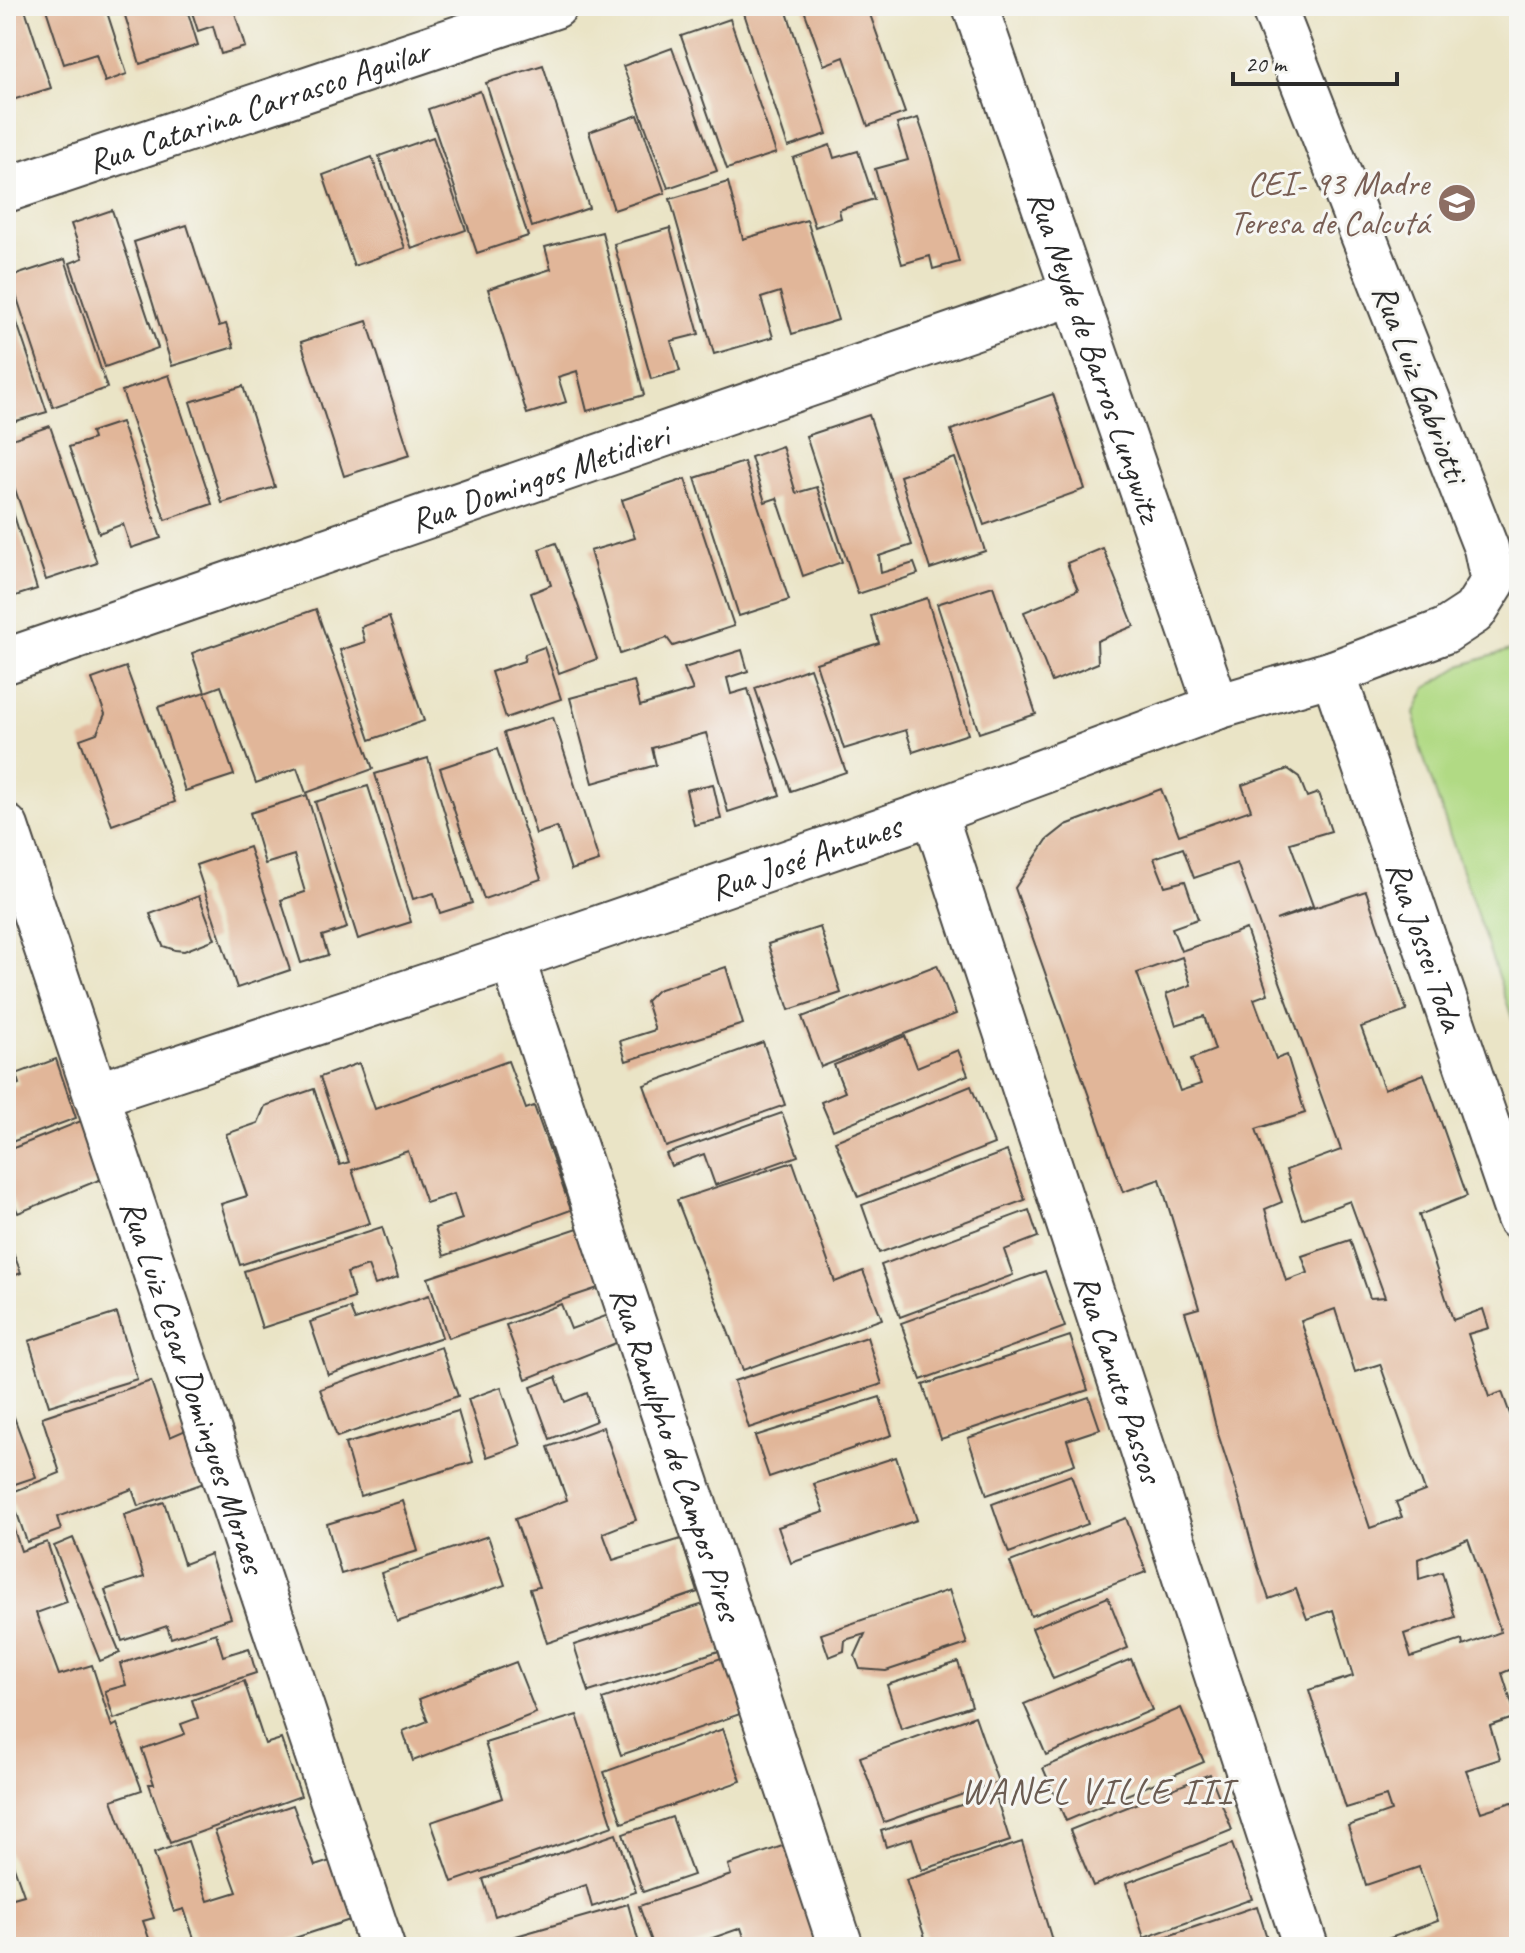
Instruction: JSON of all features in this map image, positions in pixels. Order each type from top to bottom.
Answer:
[{"type":"street","name":"Rua Catarina Carrasco Aguilar","points":[[6,190],[555,6]]},
{"type":"street","name":"Rua Neyde de Barros Lungwitz","points":[[975,6],[1217,707]]},
{"type":"street","name":"Rua Luiz Gabriotti","points":[[1273,6],[1486,548],[1493,582]]},
{"type":"street","name":"Rua Domingos Metidieri","points":[[6,661],[1074,293]]},
{"type":"street","name":"Rua José Antunes","points":[[96,1095],[512,958],[934,812],[1217,707],[1333,673],[1445,631],[1474,612],[1493,582]]},
{"type":"street","name":"Rua Jossei Toda","points":[[1333,673],[1519,1218]]},
{"type":"street","name":"Rua Canuto Passos","points":[[934,812],[1306,1947]]},
{"type":"street","name":"Rua Luiz Cesar Domingues Moraes","points":[[6,827],[382,1947]]},
{"type":"street","name":"Rua Ranulpho de Campos Pires","points":[[512,958],[841,1947]]},
{"type":"green space","points":[[1519,647],[1519,1038],[1420,747],[1415,713],[1426,688],[1463,665]]},
{"type":"building","points":[[24,6],[51,88],[6,102],[6,10]]},
{"type":"building","points":[[45,6],[105,6],[127,74],[105,82],[96,54],[64,64]]},
{"type":"building","points":[[122,6],[186,6],[198,45],[140,64]]},
{"type":"building","points":[[190,6],[233,6],[245,47],[221,54],[213,26],[198,31]]},
{"type":"building","points":[[785,6],[827,134],[788,147],[742,7]]},
{"type":"building","points":[[867,6],[905,113],[868,126],[844,57],[824,65],[803,7]]},
{"type":"building","points":[[730,19],[776,153],[727,169],[681,36]]},
{"type":"building","points":[[672,48],[717,171],[668,188],[623,66]]},
{"type":"building","points":[[543,65],[589,208],[532,227],[486,83]]},
{"type":"building","points":[[480,91],[528,236],[477,253],[428,109]]},
{"type":"building","points":[[638,115],[665,193],[614,210],[589,132]]},
{"type":"building","points":[[918,118],[959,262],[933,269],[930,256],[902,264],[875,169],[908,160],[897,124]]},
{"type":"building","points":[[433,137],[466,230],[412,249],[379,156]]},
{"type":"building","points":[[830,145],[834,158],[858,151],[874,199],[839,210],[841,218],[815,227],[793,158]]},
{"type":"building","points":[[372,157],[405,248],[354,266],[323,175]]},
{"type":"building","points":[[728,182],[743,239],[807,220],[838,320],[792,334],[780,292],[761,298],[773,337],[714,354],[670,199]]},
{"type":"building","points":[[112,210],[158,348],[105,367],[70,263],[83,258],[71,224]]},
{"type":"building","points":[[187,225],[219,326],[226,324],[234,347],[172,366],[134,242]]},
{"type":"building","points":[[670,228],[699,334],[671,341],[680,371],[651,379],[614,244]]},
{"type":"building","points":[[602,232],[644,395],[587,411],[577,371],[558,377],[566,402],[527,414],[488,289],[551,269],[545,247]]},
{"type":"building","points":[[65,259],[107,388],[53,407],[10,277]]},
{"type":"building","points":[[9,299],[47,412],[6,424],[6,300]]},
{"type":"building","points":[[367,321],[410,455],[344,476],[301,342]]},
{"type":"building","points":[[169,375],[212,504],[165,520],[122,391]]},
{"type":"building","points":[[243,386],[275,487],[222,503],[190,402]]},
{"type":"building","points":[[1053,394],[1085,489],[984,525],[951,430]]},
{"type":"building","points":[[869,415],[912,545],[879,556],[881,573],[914,563],[918,574],[858,594],[806,436]]},
{"type":"building","points":[[121,422],[161,538],[131,548],[123,524],[99,533],[69,447],[93,439],[91,432]]},
{"type":"building","points":[[50,426],[97,563],[46,580],[6,463],[6,441]]},
{"type":"building","points":[[782,446],[796,493],[817,487],[842,562],[803,576],[777,498],[765,502],[751,457]]},
{"type":"building","points":[[955,458],[985,551],[930,569],[900,476]]},
{"type":"building","points":[[744,462],[789,600],[739,616],[695,478]]},
{"type":"building","points":[[685,479],[734,626],[673,646],[667,638],[620,654],[590,551],[635,538],[622,500]]},
{"type":"building","points":[[6,494],[37,589],[6,599]]},
{"type":"building","points":[[556,543],[597,659],[559,673],[531,593],[551,585],[539,549]]},
{"type":"building","points":[[1103,548],[1134,626],[1097,641],[1098,663],[1052,682],[1024,612],[1078,590],[1067,563]]},
{"type":"building","points":[[993,586],[1036,714],[979,733],[937,604]]},
{"type":"building","points":[[927,598],[968,734],[913,752],[906,730],[844,749],[816,663],[879,643],[871,616]]},
{"type":"building","points":[[316,609],[373,769],[306,793],[297,768],[256,783],[221,686],[205,692],[192,653]]},
{"type":"building","points":[[389,617],[424,721],[370,740],[340,650],[365,642],[361,627]]},
{"type":"building","points":[[544,647],[561,699],[506,718],[491,672],[524,661],[525,654]]},
{"type":"building","points":[[742,650],[748,671],[727,678],[731,694],[748,689],[780,795],[728,812],[706,733],[652,748],[656,765],[593,783],[570,698],[634,681],[640,706],[693,690],[684,668]]},
{"type":"building","points":[[126,667],[175,802],[112,825],[80,739],[97,733],[105,714],[92,679]]},
{"type":"building","points":[[810,668],[846,772],[791,791],[755,688]]},
{"type":"building","points":[[205,692],[234,775],[185,791],[158,707]]},
{"type":"building","points":[[553,717],[599,861],[571,870],[557,827],[536,834],[504,733]]},
{"type":"building","points":[[497,749],[541,879],[484,899],[440,768]]},
{"type":"building","points":[[428,758],[472,903],[440,913],[434,893],[413,899],[375,774]]},
{"type":"building","points":[[1288,769],[1299,777],[1307,797],[1318,793],[1331,831],[1290,843],[1313,906],[1276,920],[1366,891],[1407,1011],[1361,1027],[1384,1089],[1424,1074],[1467,1196],[1419,1215],[1453,1320],[1483,1309],[1489,1328],[1468,1334],[1489,1397],[1502,1392],[1519,1439],[1519,1456],[1515,1458],[1519,1468],[1519,1666],[1502,1673],[1516,1717],[1490,1726],[1500,1759],[1466,1770],[1481,1812],[1512,1802],[1519,1821],[1519,1947],[1390,1947],[1387,1939],[1438,1921],[1419,1867],[1366,1885],[1348,1826],[1391,1811],[1386,1796],[1346,1808],[1309,1690],[1353,1676],[1333,1610],[1307,1619],[1296,1589],[1269,1599],[1217,1431],[1185,1312],[1199,1308],[1160,1179],[1123,1192],[1015,888],[1047,840],[1066,825],[1161,789],[1179,835],[1251,810],[1242,785]],"holes":[[[1183,848],[1194,878],[1237,863],[1341,1150],[1286,1170],[1302,1219],[1350,1201],[1385,1297],[1370,1298],[1350,1240],[1302,1256],[1308,1273],[1286,1281],[1265,1209],[1282,1202],[1256,1129],[1305,1113],[1287,1055],[1276,1059],[1254,999],[1268,994],[1246,929],[1181,951],[1172,928],[1198,919],[1185,881],[1165,886],[1154,858]],[[1182,957],[1191,985],[1166,994],[1176,1025],[1204,1016],[1215,1050],[1191,1059],[1201,1084],[1180,1091],[1137,973]],[[1335,1309],[1355,1372],[1380,1364],[1425,1491],[1396,1502],[1402,1517],[1370,1528],[1301,1321]],[[1468,1539],[1501,1632],[1463,1646],[1462,1640],[1411,1657],[1404,1634],[1455,1617],[1442,1572],[1419,1579],[1418,1559]]]},
{"type":"building","points":[[713,784],[721,819],[694,825],[686,790]]},
{"type":"building","points":[[368,786],[411,922],[358,939],[315,802]]},
{"type":"building","points":[[307,795],[347,928],[322,936],[328,955],[301,963],[281,900],[305,892],[294,855],[265,864],[250,813]]},
{"type":"building","points":[[249,847],[290,970],[237,988],[196,865]]},
{"type":"building","points":[[199,896],[215,939],[184,951],[163,946],[150,914]]},
{"type":"building","points":[[820,927],[841,993],[789,1010],[768,944]]},
{"type":"building","points":[[937,965],[956,1014],[821,1067],[802,1017]]},
{"type":"building","points":[[726,967],[743,1024],[626,1061],[620,1041],[655,1030],[646,1001],[657,990]]},
{"type":"building","points":[[905,1036],[917,1067],[958,1050],[968,1075],[833,1130],[821,1102],[845,1092],[834,1065]]},
{"type":"building","points":[[763,1042],[785,1105],[666,1147],[644,1085]]},
{"type":"building","points":[[56,1059],[76,1118],[6,1144],[6,1089],[19,1084],[16,1074]]},
{"type":"building","points":[[508,1061],[526,1109],[534,1106],[571,1210],[444,1256],[435,1228],[462,1219],[454,1194],[426,1203],[408,1151],[352,1170],[370,1223],[240,1265],[221,1204],[247,1196],[226,1134],[258,1123],[265,1106],[314,1089],[340,1165],[349,1162],[320,1077],[359,1063],[375,1109]]},
{"type":"building","points":[[971,1086],[994,1144],[858,1197],[835,1141]]},
{"type":"building","points":[[782,1113],[798,1156],[715,1185],[704,1154],[671,1166],[666,1154]]},
{"type":"building","points":[[81,1121],[104,1178],[18,1213],[6,1186],[6,1151]]},
{"type":"building","points":[[1007,1151],[1025,1200],[879,1253],[862,1205]]},
{"type":"building","points":[[793,1162],[835,1282],[863,1271],[882,1319],[743,1370],[677,1200]]},
{"type":"building","points":[[1029,1210],[1038,1237],[1004,1250],[1013,1275],[900,1317],[881,1265]]},
{"type":"building","points":[[584,1226],[604,1286],[448,1338],[428,1278]]},
{"type":"building","points":[[382,1227],[398,1277],[375,1285],[368,1266],[347,1273],[354,1298],[262,1328],[244,1271]]},
{"type":"building","points":[[6,1234],[21,1273],[6,1279]]},
{"type":"building","points":[[1045,1271],[1065,1327],[921,1380],[901,1323]]},
{"type":"building","points":[[429,1295],[442,1337],[328,1375],[310,1322],[350,1308],[355,1320]]},
{"type":"building","points":[[561,1304],[571,1329],[611,1314],[621,1341],[526,1379],[506,1325]]},
{"type":"building","points":[[117,1313],[137,1379],[49,1406],[29,1341]]},
{"type":"building","points":[[1070,1336],[1088,1390],[941,1439],[923,1385]]},
{"type":"building","points":[[867,1337],[882,1384],[749,1428],[734,1381]]},
{"type":"building","points":[[441,1347],[458,1396],[337,1437],[320,1389]]},
{"type":"building","points":[[556,1377],[565,1402],[587,1393],[596,1421],[550,1439],[531,1387]]},
{"type":"building","points":[[151,1381],[170,1437],[188,1429],[207,1482],[138,1506],[132,1489],[57,1517],[61,1530],[27,1542],[10,1493],[60,1473],[42,1417]]},
{"type":"building","points":[[501,1387],[521,1445],[487,1457],[468,1399]]},
{"type":"building","points":[[880,1397],[892,1435],[769,1477],[755,1436]]},
{"type":"building","points":[[1089,1397],[1100,1429],[1067,1440],[1075,1464],[987,1495],[968,1438]]},
{"type":"building","points":[[458,1411],[473,1462],[360,1496],[345,1444]]},
{"type":"building","points":[[14,1417],[36,1477],[6,1487],[6,1423]]},
{"type":"building","points":[[603,1427],[636,1520],[603,1533],[613,1560],[681,1539],[698,1592],[547,1643],[530,1589],[539,1587],[515,1519],[567,1500],[548,1447]]},
{"type":"building","points":[[896,1457],[917,1520],[791,1563],[778,1527],[824,1512],[814,1484]]},
{"type":"building","points":[[1071,1475],[1088,1524],[1009,1553],[992,1504]]},
{"type":"building","points":[[403,1501],[418,1551],[341,1574],[327,1524]]},
{"type":"building","points":[[164,1502],[184,1564],[210,1554],[231,1618],[171,1638],[167,1626],[122,1641],[105,1590],[144,1577],[124,1515]]},
{"type":"building","points":[[6,1506],[21,1551],[47,1542],[67,1602],[36,1613],[59,1675],[92,1665],[112,1727],[117,1724],[142,1790],[112,1800],[154,1918],[143,1921],[152,1947],[6,1947],[6,1900],[24,1895],[6,1845]]},
{"type":"building","points":[[1126,1518],[1146,1572],[1031,1616],[1010,1562]]},
{"type":"building","points":[[488,1536],[505,1585],[397,1622],[381,1573]]},
{"type":"building","points":[[73,1538],[120,1653],[100,1661],[54,1546]]},
{"type":"building","points":[[949,1590],[967,1644],[886,1671],[860,1669],[855,1656],[865,1634],[845,1640],[844,1651],[829,1657],[821,1634]]},
{"type":"building","points":[[1108,1597],[1128,1648],[1053,1679],[1032,1628]]},
{"type":"building","points":[[707,1603],[722,1650],[589,1692],[574,1645]]},
{"type":"building","points":[[216,1633],[223,1656],[249,1648],[256,1673],[114,1719],[105,1691],[126,1685],[120,1664]]},
{"type":"building","points":[[727,1656],[746,1712],[621,1755],[602,1699]]},
{"type":"building","points":[[1131,1659],[1152,1710],[1046,1755],[1024,1704]]},
{"type":"building","points":[[516,1662],[536,1713],[413,1761],[403,1731],[428,1721],[419,1699]]},
{"type":"building","points":[[958,1662],[972,1706],[901,1729],[887,1685]]},
{"type":"building","points":[[244,1681],[265,1744],[281,1739],[301,1796],[170,1843],[149,1784],[154,1784],[142,1749],[185,1734],[181,1724],[198,1718],[192,1700]]},
{"type":"building","points":[[1181,1708],[1204,1762],[1066,1821],[1043,1768]]},
{"type":"building","points":[[577,1715],[613,1826],[452,1882],[431,1822],[502,1798],[485,1743]]},
{"type":"building","points":[[975,1716],[998,1782],[884,1822],[860,1757]]},
{"type":"building","points":[[723,1729],[741,1781],[622,1823],[604,1772]]},
{"type":"building","points":[[1210,1774],[1232,1830],[1093,1886],[1070,1830]]},
{"type":"building","points":[[995,1794],[1010,1841],[922,1870],[912,1838],[886,1847],[881,1831]]},
{"type":"building","points":[[293,1805],[315,1866],[333,1860],[353,1919],[267,1947],[197,1947],[184,1909],[174,1912],[154,1853],[188,1841],[208,1901],[237,1892],[215,1831]]},
{"type":"building","points":[[672,1817],[693,1875],[643,1892],[623,1834]]},
{"type":"building","points":[[616,1834],[636,1892],[592,1907],[586,1885],[495,1916],[483,1879]]},
{"type":"building","points":[[1022,1842],[1054,1947],[928,1947],[906,1880]]},
{"type":"building","points":[[788,1844],[821,1940],[800,1947],[727,1947],[745,1940],[741,1928],[687,1947],[654,1947],[639,1906],[731,1875],[728,1865]]},
{"type":"building","points":[[1232,1844],[1252,1899],[1144,1938],[1126,1883]]},
{"type":"building","points":[[628,1904],[640,1947],[481,1947],[481,1946]]},
{"type":"building","points":[[1257,1906],[1268,1941],[1250,1947],[1148,1947],[1147,1943]]},
{"type":"place","name":"CEI- 93 Madre Teresa de Calcutá","points":[[1457,203]]},
{"type":"district","name":"WANEL VILLE III","points":[[1097,1790]]}]
